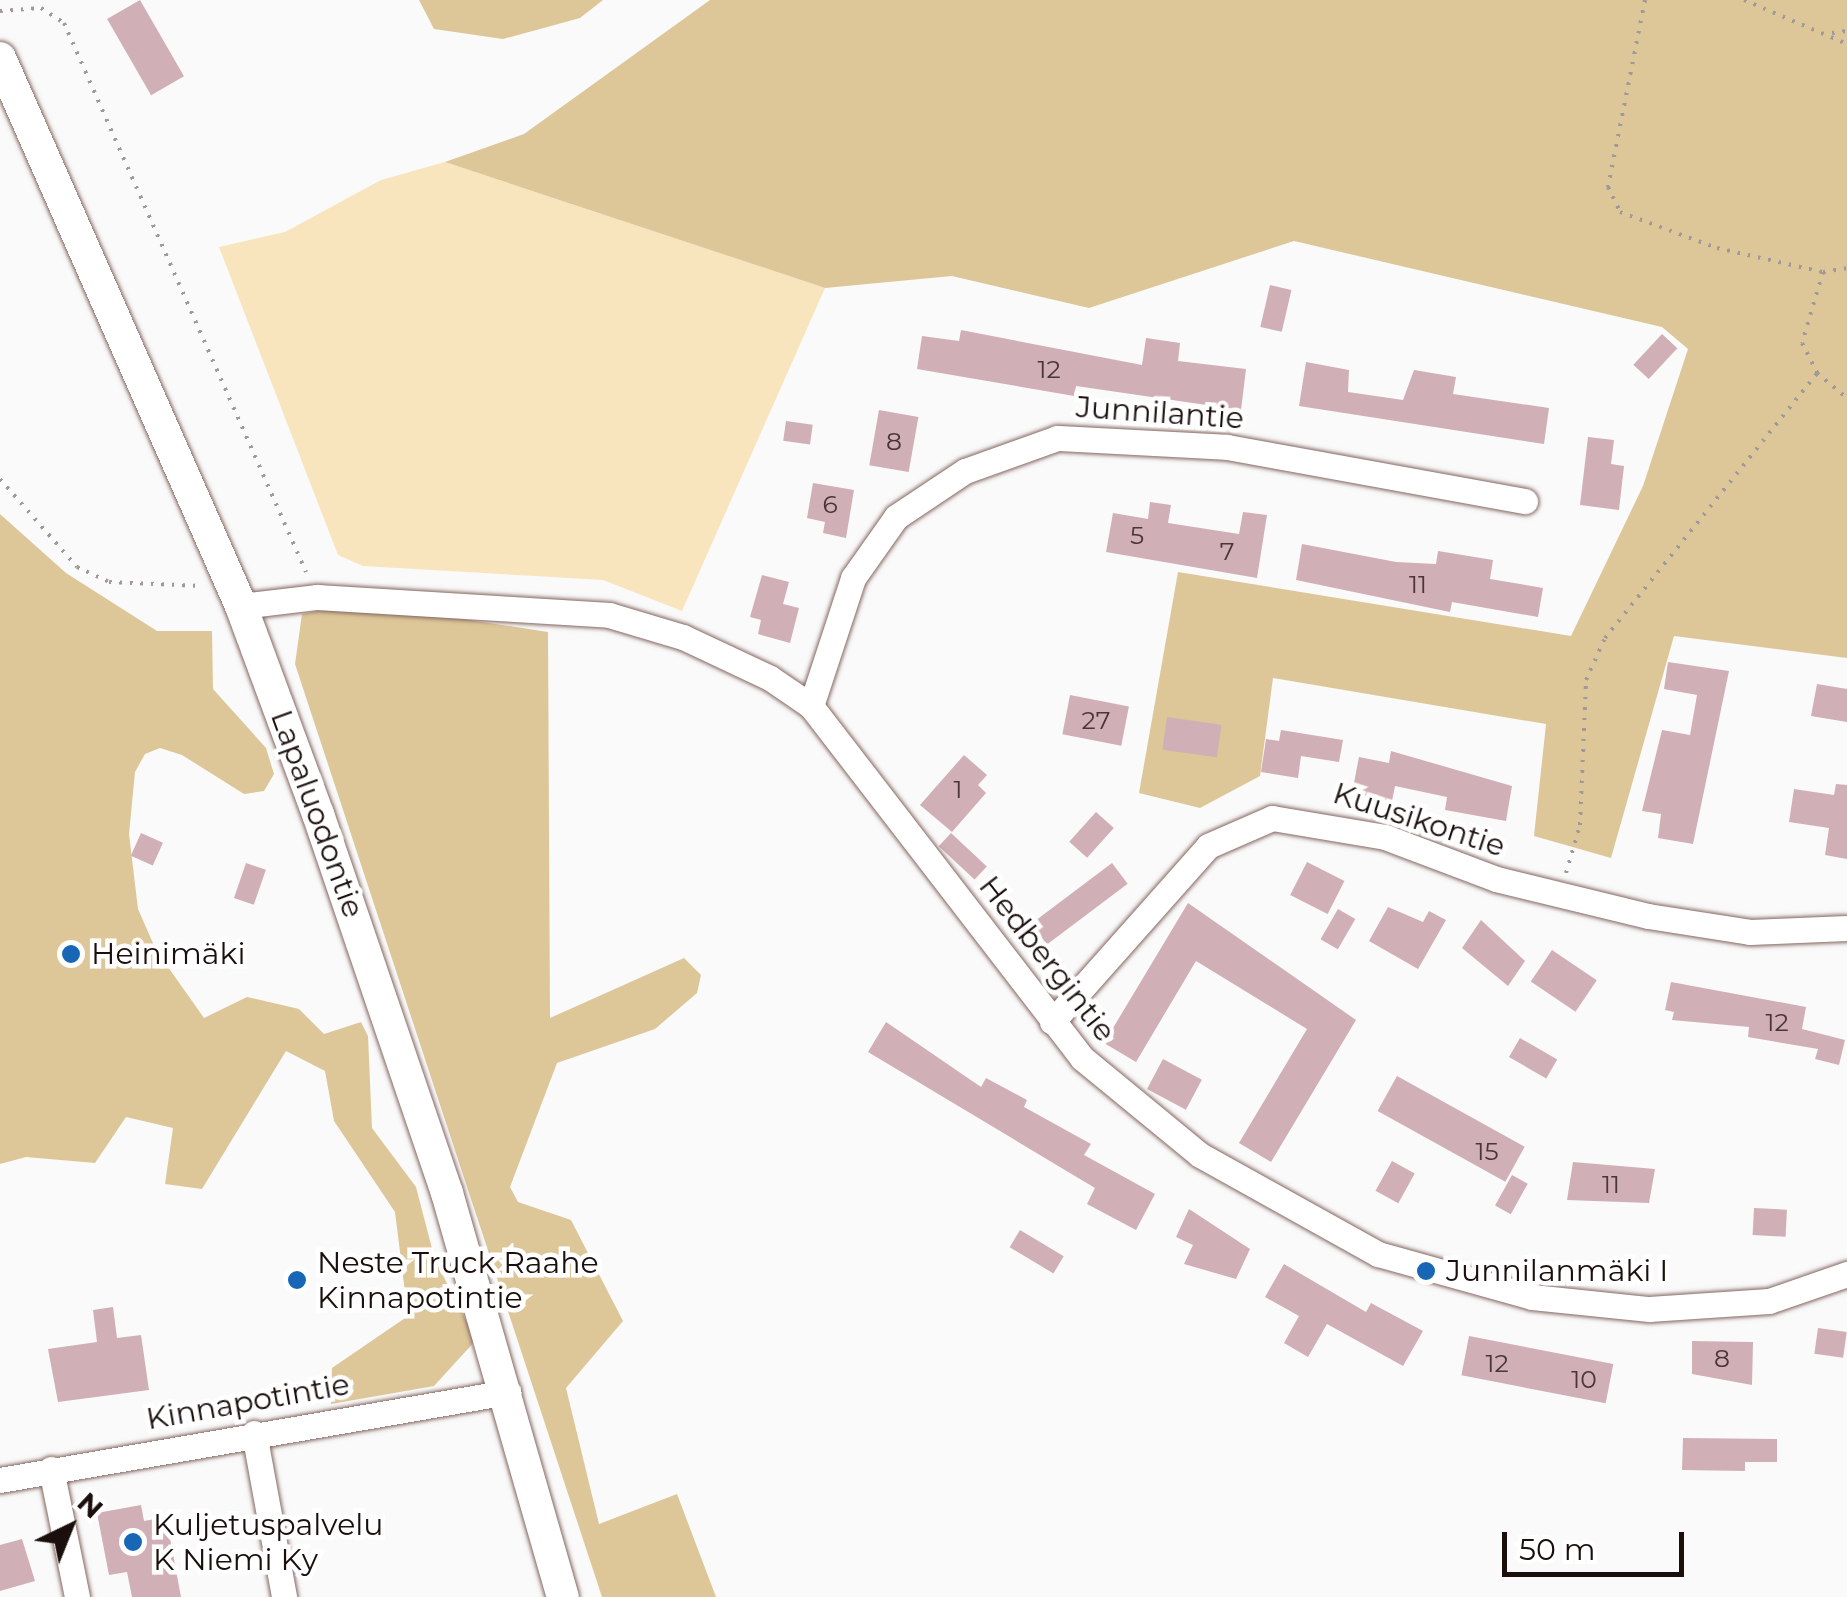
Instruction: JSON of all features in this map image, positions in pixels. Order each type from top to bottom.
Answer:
[{"type":"main road","name":"Lapaluodontie","points":[[0,58],[236,595],[358,926],[508,1392],[563,1597]]},
{"type":"street","name":"Junnilantie","points":[[811,706],[853,578],[896,517],[965,471],[1057,438],[1227,447],[1525,501]]},
{"type":"street","name":"Hedbergintie","points":[[236,595],[608,615],[683,637],[811,706],[1052,1022],[1093,1068],[1200,1154],[1314,1225],[1444,1276],[1532,1297],[1649,1309],[1769,1300],[1847,1274]]},
{"type":"street","name":"Kuusikontie","points":[[1052,1022],[1208,846],[1246,824],[1308,819],[1385,836],[1558,896],[1750,932],[1847,928]]},
{"type":"street","name":"Kinnapotintie","points":[[0,1480],[508,1392]]},
{"type":"street","points":[[254,1433],[284,1597]]},
{"type":"street","points":[[51,1469],[77,1597]]},
{"type":"path","points":[[1645,0],[1608,187],[1620,212],[1717,248],[1823,272],[1847,268]]},
{"type":"path","points":[[1744,0],[1832,33],[1847,44]]},
{"type":"path","points":[[0,11],[40,8],[64,24],[317,597]]},
{"type":"path","points":[[1832,33],[1847,30]]},
{"type":"path","points":[[1823,272],[1802,324],[1817,373],[1847,398]]},
{"type":"path","points":[[1558,896],[1580,826],[1586,680],[1605,638],[1817,373]]},
{"type":"path","points":[[0,479],[44,536],[77,567],[109,582],[236,595]]},
{"type":"shaded area","points":[[419,0],[603,0],[580,18],[503,39],[434,29]]},
{"type":"shaded area","points":[[710,0],[1847,0],[1847,658],[1674,636],[1611,858],[1534,836],[1546,724],[1273,678],[1260,776],[1200,808],[1139,793],[1178,572],[1571,636],[1643,486],[1688,349],[1662,327],[1294,241],[1089,308],[952,276],[825,288],[445,162],[524,134]]},
{"type":"shaded area","points":[[445,162],[825,288],[682,611],[603,580],[363,566],[338,555],[219,247],[285,232],[381,180]]},
{"type":"shaded area","points":[[0,514],[66,573],[157,631],[212,631],[213,689],[266,748],[274,774],[264,791],[244,794],[182,755],[160,748],[145,754],[135,772],[129,834],[138,909],[156,950],[204,1018],[247,997],[299,1009],[324,1034],[361,1022],[368,1036],[372,1128],[416,1187],[435,1260],[476,1340],[434,1386],[331,1404],[332,1368],[408,1316],[395,1212],[334,1121],[325,1071],[286,1051],[202,1189],[165,1184],[173,1128],[126,1117],[95,1163],[26,1157],[0,1164]]},
{"type":"shaded area","points":[[360,603],[548,632],[550,1018],[684,958],[701,975],[697,993],[655,1029],[557,1063],[510,1187],[518,1202],[571,1220],[623,1321],[566,1388],[599,1524],[677,1494],[716,1597],[602,1597],[295,664],[302,614]]},
{"type":"building","points":[[140,0],[184,76],[151,95],[107,19]]},
{"type":"building","points":[[1270,285],[1291,290],[1282,332],[1260,327]]},
{"type":"building","points":[[961,330],[1142,365],[1146,338],[1180,343],[1178,361],[1246,369],[1241,410],[1076,386],[1074,396],[917,369],[922,336],[959,341]]},
{"type":"building","points":[[1662,334],[1677,348],[1649,379],[1633,365]]},
{"type":"building","points":[[1306,362],[1349,370],[1348,392],[1403,400],[1414,370],[1456,377],[1453,394],[1549,408],[1544,444],[1299,406]]},
{"type":"building","points":[[879,410],[918,417],[909,472],[869,465]]},
{"type":"building","points":[[786,421],[813,425],[810,445],[783,441]]},
{"type":"building","points":[[1588,437],[1614,440],[1611,464],[1624,466],[1619,510],[1580,505]]},
{"type":"building","points":[[813,483],[854,490],[846,538],[823,533],[825,522],[807,518]]},
{"type":"building","points":[[1150,502],[1171,505],[1168,523],[1239,534],[1243,512],[1267,515],[1257,578],[1106,552],[1113,513],[1148,519]]},
{"type":"building","points":[[1302,544],[1396,562],[1436,564],[1438,551],[1493,560],[1490,579],[1543,588],[1538,617],[1452,602],[1450,612],[1296,580]]},
{"type":"building","points":[[762,575],[789,582],[783,604],[799,608],[790,643],[758,634],[761,620],[750,617]]},
{"type":"building","points":[[1668,662],[1729,671],[1693,844],[1658,838],[1661,814],[1642,811],[1662,730],[1690,735],[1697,695],[1664,689]]},
{"type":"building","points":[[1817,684],[1847,689],[1847,722],[1811,716]]},
{"type":"building","points":[[1070,695],[1129,706],[1121,746],[1062,734]]},
{"type":"building","points":[[1167,717],[1221,725],[1217,757],[1162,750]]},
{"type":"building","points":[[1281,730],[1343,740],[1339,762],[1301,756],[1298,778],[1261,772],[1266,739],[1279,741]]},
{"type":"building","points":[[1391,751],[1512,786],[1506,821],[1445,810],[1447,797],[1395,786],[1392,801],[1352,793],[1359,757],[1389,763]]},
{"type":"building","points":[[964,755],[987,775],[978,785],[986,793],[952,832],[920,805]]},
{"type":"building","points":[[1836,784],[1847,785],[1847,859],[1825,855],[1829,828],[1789,822],[1794,789],[1834,795]]},
{"type":"building","points":[[1096,812],[1114,828],[1087,858],[1069,842]]},
{"type":"building","points":[[141,833],[163,843],[153,866],[131,856]]},
{"type":"building","points":[[951,833],[987,866],[975,880],[939,846]]},
{"type":"building","points":[[1307,862],[1344,881],[1328,914],[1290,895]]},
{"type":"building","points":[[246,863],[266,870],[254,905],[234,898]]},
{"type":"building","points":[[1112,863],[1128,884],[1047,945],[1031,924]]},
{"type":"building","points":[[1188,903],[1356,1020],[1271,1162],[1239,1143],[1307,1029],[1196,961],[1136,1062],[1104,1043]]},
{"type":"building","points":[[1388,907],[1423,922],[1429,911],[1446,920],[1418,969],[1369,941]]},
{"type":"building","points":[[1338,909],[1355,919],[1338,949],[1320,939]]},
{"type":"building","points":[[1481,920],[1525,961],[1508,986],[1462,948]]},
{"type":"building","points":[[1552,950],[1597,980],[1576,1012],[1531,982]]},
{"type":"building","points":[[1671,982],[1806,1007],[1802,1029],[1845,1040],[1839,1065],[1815,1059],[1818,1049],[1748,1037],[1749,1027],[1672,1020],[1674,1012],[1665,1010]]},
{"type":"building","points":[[886,1022],[981,1087],[986,1078],[1027,1100],[1024,1107],[1091,1144],[1084,1155],[1155,1194],[1136,1230],[1087,1204],[1095,1188],[868,1052]]},
{"type":"building","points":[[1520,1038],[1557,1060],[1546,1079],[1509,1057]]},
{"type":"building","points":[[1163,1059],[1202,1080],[1186,1110],[1147,1089]]},
{"type":"building","points":[[1397,1076],[1525,1147],[1505,1182],[1378,1111]]},
{"type":"building","points":[[1392,1161],[1415,1174],[1398,1203],[1376,1191]]},
{"type":"building","points":[[1573,1162],[1655,1169],[1649,1203],[1567,1200]]},
{"type":"building","points":[[1512,1175],[1528,1184],[1511,1214],[1495,1206]]},
{"type":"building","points":[[1754,1208],[1787,1210],[1786,1237],[1753,1235]]},
{"type":"building","points":[[1189,1209],[1250,1249],[1236,1279],[1184,1264],[1193,1245],[1176,1237]]},
{"type":"building","points":[[1020,1230],[1064,1256],[1053,1273],[1010,1247]]},
{"type":"building","points":[[1284,1264],[1366,1312],[1371,1303],[1423,1331],[1403,1366],[1327,1324],[1308,1357],[1284,1343],[1299,1316],[1265,1297]]},
{"type":"building","points":[[113,1307],[117,1338],[141,1335],[149,1390],[58,1402],[48,1349],[97,1342],[93,1310]]},
{"type":"building","points":[[1818,1328],[1847,1332],[1843,1358],[1814,1354]]},
{"type":"building","points":[[1469,1336],[1613,1364],[1606,1403],[1461,1375]]},
{"type":"building","points":[[1692,1341],[1753,1342],[1752,1385],[1692,1374]]},
{"type":"building","points":[[1683,1438],[1777,1439],[1777,1462],[1745,1462],[1745,1471],[1682,1470]]},
{"type":"building","points":[[141,1505],[144,1521],[166,1517],[181,1597],[132,1597],[127,1572],[109,1575],[97,1513]]},
{"type":"building","points":[[22,1539],[35,1581],[0,1591],[0,1545]]},
{"type":"place","name":"Heinimäki","points":[[71,954]]},
{"type":"place","name":"Junnilanmäki I","points":[[1426,1271]]},
{"type":"place","name":"Neste Truck Raahe Kinnapotintie","points":[[297,1280]]},
{"type":"place","name":"Kuljetuspalvelu K Niemi Ky","points":[[133,1542]]}]
